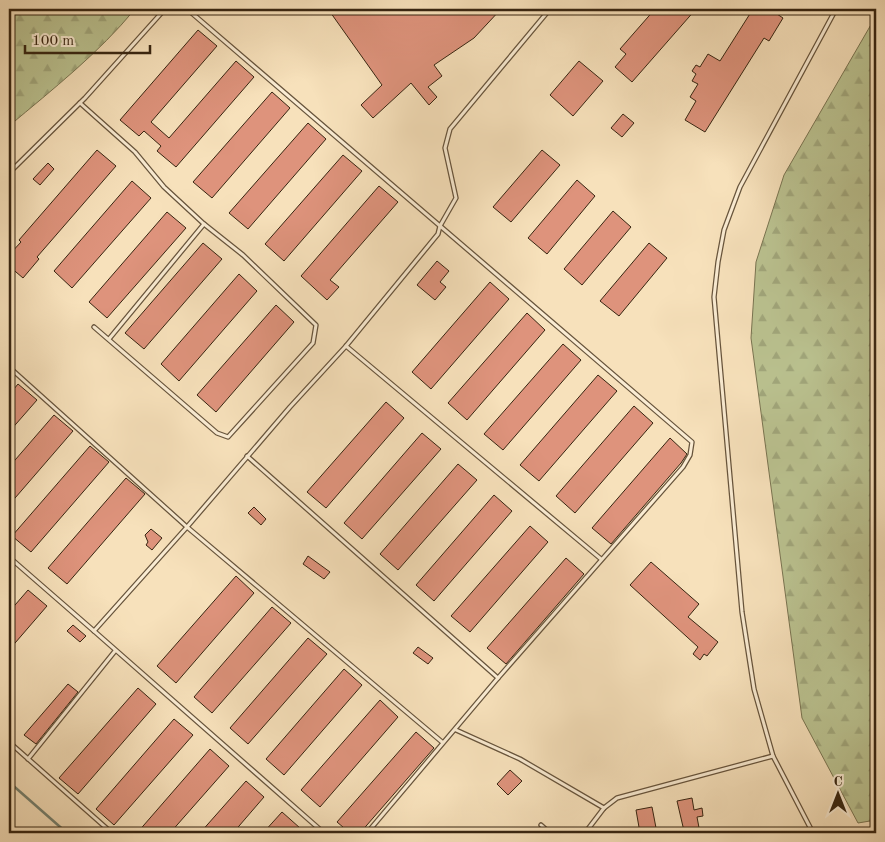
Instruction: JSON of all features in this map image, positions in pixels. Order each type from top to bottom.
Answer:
[{"type":"lane","points":[[9,173],[80,103],[165,9]]},
{"type":"lane","points":[[187,9],[692,442],[690,455],[683,467],[498,678],[456,730],[442,742],[367,833]]},
{"type":"lane","points":[[94,631],[346,346],[438,234],[440,226],[456,198],[445,148],[450,128],[550,9]]},
{"type":"lane","points":[[813,833],[773,756],[754,688],[742,612],[715,288],[724,230],[740,187],[836,9]]},
{"type":"lane","points":[[80,103],[135,152],[164,187],[204,224],[243,255],[309,316],[316,325],[313,343],[228,437],[218,433],[94,327]]},
{"type":"lane","points":[[109,339],[204,224]]},
{"type":"lane","points":[[346,346],[601,559]]},
{"type":"lane","points":[[9,367],[187,527],[442,742]]},
{"type":"lane","points":[[247,456],[498,678]]},
{"type":"lane","points":[[9,556],[324,833]]},
{"type":"lane","points":[[28,759],[115,651]]},
{"type":"lane","points":[[456,730],[520,759],[604,808]]},
{"type":"lane","points":[[9,742],[112,833]]},
{"type":"lane","points":[[585,833],[604,808],[617,798],[773,756]]},
{"type":"lane","points":[[541,826],[550,833]]},
{"type":"green space","points":[[9,9],[135,9],[91,56],[9,126]]},
{"type":"green space","points":[[876,16],[876,820],[858,823],[802,718],[751,338],[756,262],[784,175]]},
{"type":"building","points":[[328,9],[501,9],[474,38],[434,65],[442,76],[428,87],[437,97],[429,105],[411,83],[373,118],[361,105],[382,85]]},
{"type":"building","points":[[655,9],[696,9],[632,82],[615,67],[626,54],[620,49]]},
{"type":"building","points":[[753,9],[780,9],[777,14],[783,18],[769,41],[764,38],[705,132],[685,120],[696,101],[690,97],[698,84],[692,81],[696,74],[692,71],[696,65],[700,67],[708,54],[720,61]]},
{"type":"building","points":[[198,30],[217,46],[151,122],[169,138],[236,61],[254,77],[176,167],[157,151],[161,146],[144,131],[139,136],[120,120]]},
{"type":"building","points":[[579,61],[603,81],[573,116],[550,95]]},
{"type":"building","points":[[272,92],[290,108],[212,198],[193,182]]},
{"type":"building","points":[[623,114],[634,123],[622,137],[611,128]]},
{"type":"building","points":[[308,123],[326,139],[248,229],[229,213]]},
{"type":"building","points":[[97,150],[116,166],[37,257],[39,259],[23,278],[9,266],[9,255],[21,242],[19,240]]},
{"type":"building","points":[[542,150],[560,165],[511,222],[493,207]]},
{"type":"building","points":[[343,155],[362,171],[284,261],[265,244]]},
{"type":"building","points":[[48,163],[54,169],[40,185],[33,179]]},
{"type":"building","points":[[577,180],[595,196],[547,254],[528,238]]},
{"type":"building","points":[[132,181],[151,198],[72,288],[54,271]]},
{"type":"building","points":[[379,186],[398,202],[330,280],[339,287],[327,300],[301,276]]},
{"type":"building","points":[[613,211],[631,227],[582,285],[564,269]]},
{"type":"building","points":[[167,212],[186,228],[107,318],[89,302]]},
{"type":"building","points":[[203,243],[222,259],[144,349],[125,333]]},
{"type":"building","points":[[649,243],[667,258],[619,316],[600,301]]},
{"type":"building","points":[[437,261],[449,271],[440,282],[446,287],[435,300],[417,285]]},
{"type":"building","points":[[239,274],[257,291],[179,381],[161,364]]},
{"type":"building","points":[[490,282],[509,299],[431,389],[412,372]]},
{"type":"building","points":[[276,305],[294,322],[216,412],[197,395]]},
{"type":"building","points":[[527,313],[545,330],[467,420],[448,403]]},
{"type":"building","points":[[563,344],[581,360],[503,450],[484,434]]},
{"type":"building","points":[[598,375],[617,391],[539,481],[520,465]]},
{"type":"building","points":[[18,384],[37,400],[9,432],[9,395]]},
{"type":"building","points":[[386,402],[404,418],[326,508],[307,492]]},
{"type":"building","points":[[634,406],[653,423],[575,513],[556,496]]},
{"type":"building","points":[[54,415],[73,431],[9,505],[9,467]]},
{"type":"building","points":[[422,433],[441,449],[362,539],[344,523]]},
{"type":"building","points":[[670,438],[687,454],[611,544],[592,528]]},
{"type":"building","points":[[90,446],[109,462],[31,552],[12,536]]},
{"type":"building","points":[[458,464],[477,480],[398,570],[380,554]]},
{"type":"building","points":[[126,478],[145,494],[67,584],[48,568]]},
{"type":"building","points":[[494,495],[512,511],[434,601],[416,585]]},
{"type":"building","points":[[254,507],[266,519],[261,525],[248,513]]},
{"type":"building","points":[[530,526],[548,542],[470,632],[451,616]]},
{"type":"building","points":[[151,529],[162,538],[152,550],[146,545],[148,542],[145,535]]},
{"type":"building","points":[[308,556],[330,572],[324,579],[303,564]]},
{"type":"building","points":[[566,558],[584,574],[506,664],[487,648]]},
{"type":"building","points":[[651,562],[699,604],[688,617],[718,642],[707,656],[704,654],[700,660],[693,654],[698,647],[630,585]]},
{"type":"building","points":[[236,576],[254,593],[176,683],[157,666]]},
{"type":"building","points":[[28,590],[47,606],[9,650],[9,612]]},
{"type":"building","points":[[272,607],[291,623],[212,713],[194,697]]},
{"type":"building","points":[[73,625],[86,636],[80,642],[67,631]]},
{"type":"building","points":[[308,638],[327,654],[248,744],[230,728]]},
{"type":"building","points":[[418,647],[433,658],[428,664],[413,653]]},
{"type":"building","points":[[344,669],[362,685],[284,775],[266,759]]},
{"type":"building","points":[[68,684],[78,692],[36,744],[24,735]]},
{"type":"building","points":[[138,688],[156,704],[78,794],[59,778]]},
{"type":"building","points":[[380,700],[398,717],[320,807],[301,790]]},
{"type":"building","points":[[174,719],[193,735],[114,825],[96,809]]},
{"type":"building","points":[[416,732],[434,748],[360,833],[350,833],[337,822]]},
{"type":"building","points":[[210,749],[229,766],[170,833],[137,833]]},
{"type":"building","points":[[510,770],[522,781],[508,795],[497,784]]},
{"type":"building","points":[[246,781],[264,797],[233,833],[200,833]]},
{"type":"building","points":[[692,798],[694,810],[702,808],[703,816],[697,817],[700,833],[693,833],[692,829],[684,831],[677,801]]},
{"type":"building","points":[[652,807],[657,833],[640,833],[636,810]]},
{"type":"building","points":[[282,812],[300,828],[296,833],[263,833]]},
{"type":"waterway","points":[[9,782],[67,833]]}]
